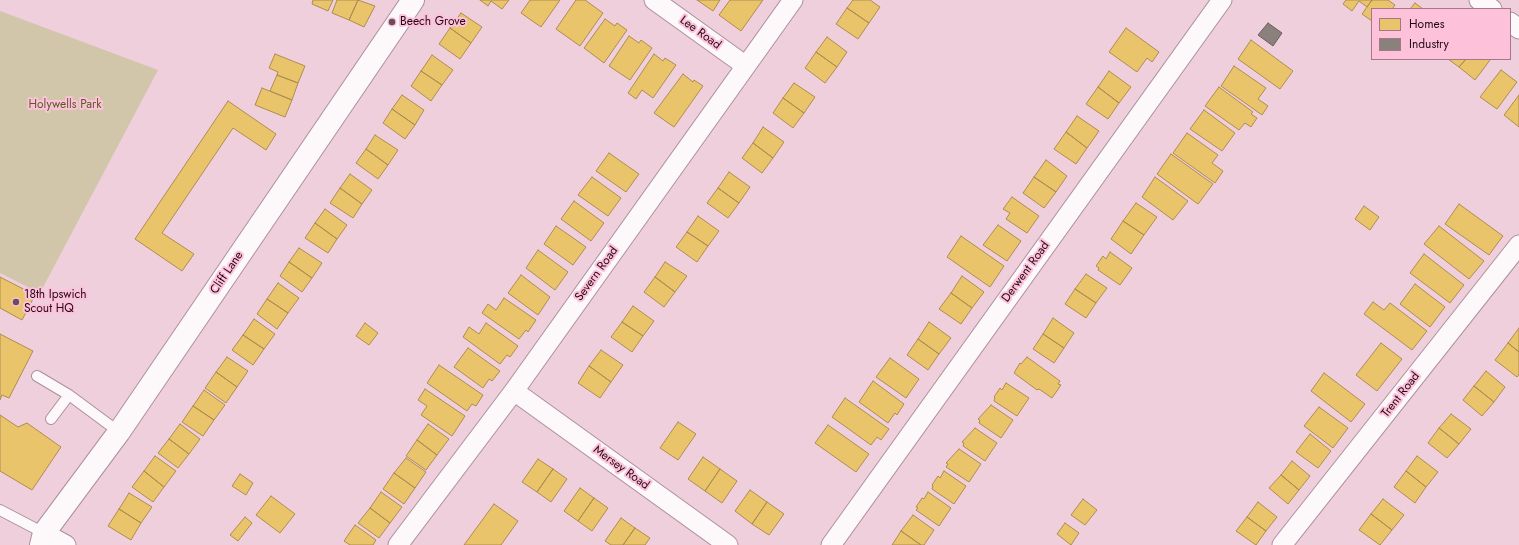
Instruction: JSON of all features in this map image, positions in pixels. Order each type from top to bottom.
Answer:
[{"type":"street","name":"Cliff Lane","points":[[43,539],[119,432],[413,0]]},
{"type":"street","name":"Lee Road","points":[[654,0],[746,66]]},
{"type":"street","name":"Severn Road","points":[[398,545],[514,391],[793,0]]},
{"type":"street","name":"Derwent Road","points":[[831,545],[1222,0]]},
{"type":"street","points":[[1479,0],[1491,8]]},
{"type":"street","points":[[1511,23],[1519,29]]},
{"type":"street","name":"Trent Road","points":[[1282,545],[1519,245]]},
{"type":"street","name":"Mersey Road","points":[[514,391],[728,545]]},
{"type":"street","points":[[43,539],[66,545]]},
{"type":"lane","points":[[37,376],[69,395],[119,432]]},
{"type":"lane","points":[[51,419],[69,395]]},
{"type":"lane","points":[[0,510],[43,539]]},
{"type":"green space","name":"Holywells Park","points":[[0,11],[158,70],[40,293],[0,273]]},
{"type":"building: Homes","points":[[313,0],[333,0],[328,11],[312,4]]},
{"type":"building: Homes","points":[[337,0],[358,0],[349,20],[332,13]]},
{"type":"building: Homes","points":[[358,0],[375,6],[364,27],[349,20]]},
{"type":"building: Homes","points":[[480,0],[509,0],[502,9],[491,1],[488,6]]},
{"type":"building: Homes","points":[[530,0],[560,0],[541,27],[521,13]]},
{"type":"building: Homes","points":[[576,0],[585,0],[603,13],[580,46],[556,29]]},
{"type":"building: Homes","points":[[697,0],[720,0],[713,11]]},
{"type":"building: Homes","points":[[730,0],[763,0],[741,31],[719,15]]},
{"type":"building: Homes","points":[[853,0],[870,0],[880,7],[869,23],[847,8]]},
{"type":"building: Homes","points":[[1346,0],[1372,0],[1367,7],[1359,1],[1352,11],[1343,4]]},
{"type":"building: Homes","points":[[1372,0],[1388,0],[1395,5],[1393,8],[1371,8],[1371,20],[1362,14]]},
{"type":"building: Homes","points":[[1415,3],[1422,8],[1411,8]]},
{"type":"building: Homes","points":[[847,8],[869,23],[858,39],[836,24]]},
{"type":"building: Homes","points":[[461,13],[482,27],[471,43],[450,28]]},
{"type":"building: Homes","points":[[605,19],[615,26],[617,23],[627,30],[604,63],[584,48]]},
{"type":"building: Homes","points":[[450,28],[471,43],[460,59],[439,44]]},
{"type":"building: Homes","points":[[1126,28],[1159,52],[1152,62],[1147,58],[1137,72],[1109,52]]},
{"type":"building: Homes","points":[[629,36],[639,43],[641,40],[652,48],[630,80],[609,66]]},
{"type":"building: Homes","points":[[827,37],[847,52],[837,67],[816,52]]},
{"type":"building: Homes","points":[[1251,40],[1293,71],[1280,89],[1238,59]]},
{"type":"building: Homes","points":[[816,52],[837,67],[825,83],[805,68]]},
{"type":"building: Homes","points":[[275,54],[305,66],[298,83],[277,75],[278,72],[269,68]]},
{"type":"building: Homes","points":[[654,54],[663,61],[665,58],[676,65],[653,98],[642,90],[636,99],[628,93]]},
{"type":"building: Homes","points":[[432,55],[453,70],[442,85],[421,71]]},
{"type":"building: Homes","points":[[1449,60],[1465,60],[1459,67]]},
{"type":"building: Homes","points":[[1465,60],[1490,60],[1475,80],[1459,67]]},
{"type":"building: Homes","points":[[1234,66],[1266,88],[1258,99],[1268,106],[1262,115],[1221,86]]},
{"type":"building: Homes","points":[[1501,70],[1517,82],[1497,109],[1480,97]]},
{"type":"building: Homes","points":[[421,71],[442,85],[431,101],[411,86]]},
{"type":"building: Homes","points":[[1109,71],[1131,87],[1119,103],[1098,87]]},
{"type":"building: Homes","points":[[683,74],[693,82],[694,80],[703,86],[674,127],[654,113]]},
{"type":"building: Homes","points":[[277,75],[298,83],[292,100],[270,91]]},
{"type":"building: Homes","points":[[794,83],[815,97],[804,113],[783,98]]},
{"type":"building: Homes","points":[[1098,87],[1119,103],[1108,119],[1086,104]]},
{"type":"building: Homes","points":[[1219,87],[1253,112],[1251,114],[1257,118],[1251,127],[1245,123],[1239,130],[1205,106]]},
{"type":"building: Homes","points":[[262,88],[292,100],[285,117],[255,105]]},
{"type":"building: Homes","points":[[402,95],[424,110],[415,125],[392,109]]},
{"type":"building: Homes","points":[[1519,95],[1519,127],[1504,115]]},
{"type":"building: Homes","points":[[783,98],[804,113],[793,128],[773,113]]},
{"type":"building: Homes","points":[[228,101],[276,134],[266,150],[233,128],[162,233],[194,254],[182,271],[135,239]]},
{"type":"building: Homes","points":[[392,109],[415,125],[405,139],[383,123]]},
{"type":"building: Homes","points":[[1204,110],[1235,133],[1222,151],[1190,129]]},
{"type":"building: Homes","points":[[1077,116],[1099,131],[1087,148],[1066,132]]},
{"type":"building: Homes","points":[[763,127],[784,142],[773,158],[753,143]]},
{"type":"building: Homes","points":[[1066,132],[1087,148],[1076,164],[1054,149]]},
{"type":"building: Homes","points":[[1187,133],[1218,155],[1212,163],[1223,171],[1215,183],[1173,153]]},
{"type":"building: Homes","points":[[375,135],[398,150],[388,165],[366,149]]},
{"type":"building: Homes","points":[[753,143],[773,158],[762,173],[742,158]]},
{"type":"building: Homes","points":[[366,149],[388,165],[378,179],[356,163]]},
{"type":"building: Homes","points":[[609,153],[639,174],[626,192],[596,171]]},
{"type":"building: Homes","points":[[1171,154],[1213,184],[1198,204],[1157,174]]},
{"type":"building: Homes","points":[[1046,160],[1067,176],[1056,192],[1034,177]]},
{"type":"building: Homes","points":[[729,172],[750,187],[739,203],[718,188]]},
{"type":"building: Homes","points":[[350,174],[372,190],[362,204],[340,188]]},
{"type":"building: Homes","points":[[592,177],[621,198],[608,216],[578,195]]},
{"type":"building: Homes","points":[[1034,177],[1056,192],[1044,208],[1023,193]]},
{"type":"building: Homes","points":[[1155,177],[1188,201],[1173,220],[1142,197]]},
{"type":"building: Homes","points":[[340,188],[362,204],[353,218],[330,203]]},
{"type":"building: Homes","points":[[718,188],[739,203],[728,218],[707,203]]},
{"type":"building: Homes","points":[[1012,197],[1039,216],[1027,233],[1006,219],[1010,213],[1003,209]]},
{"type":"building: Homes","points":[[574,201],[604,223],[591,241],[561,219]]},
{"type":"building: Homes","points":[[1136,203],[1157,217],[1144,235],[1123,221]]},
{"type":"building: Homes","points":[[1459,204],[1503,236],[1489,255],[1445,224]]},
{"type":"building: Homes","points":[[1364,206],[1379,217],[1370,230],[1355,219]]},
{"type":"building: Homes","points":[[325,209],[347,225],[337,239],[315,223]]},
{"type":"building: Homes","points":[[698,216],[719,231],[708,246],[687,232]]},
{"type":"building: Homes","points":[[1123,221],[1144,235],[1131,254],[1111,239]]},
{"type":"building: Homes","points":[[315,223],[337,239],[328,253],[305,238]]},
{"type":"building: Homes","points":[[998,225],[1021,241],[1007,261],[983,245]]},
{"type":"building: Homes","points":[[556,226],[586,247],[573,265],[544,244]]},
{"type":"building: Homes","points":[[1439,226],[1484,261],[1469,279],[1424,244]]},
{"type":"building: Homes","points":[[687,232],[708,246],[697,262],[676,247]]},
{"type":"building: Homes","points":[[961,236],[1004,266],[990,287],[947,257]]},
{"type":"building: Homes","points":[[299,248],[322,263],[312,278],[289,262]]},
{"type":"building: Homes","points":[[538,250],[568,272],[555,290],[526,268]]},
{"type":"building: Homes","points":[[1110,252],[1132,268],[1120,285],[1098,270],[1099,268],[1096,266],[1103,256],[1106,259]]},
{"type":"building: Homes","points":[[1424,254],[1464,285],[1450,303],[1410,273]]},
{"type":"building: Homes","points":[[289,262],[312,278],[302,292],[280,276]]},
{"type":"building: Homes","points":[[665,262],[687,276],[675,292],[655,277]]},
{"type":"building: Homes","points":[[1086,274],[1107,288],[1096,303],[1075,289]]},
{"type":"building: Homes","points":[[521,275],[550,297],[538,315],[508,293]]},
{"type":"building: Homes","points":[[962,276],[984,292],[972,308],[951,293]]},
{"type":"building: Homes","name":"18th Ipswich Scout HQ","points":[[0,277],[35,295],[22,320],[0,308]]},
{"type":"building: Homes","points":[[655,277],[675,292],[664,307],[644,292]]},
{"type":"building: Homes","points":[[278,283],[299,298],[288,313],[267,299]]},
{"type":"building: Homes","points":[[1415,284],[1445,307],[1430,327],[1400,304]]},
{"type":"building: Homes","points":[[1075,289],[1096,303],[1086,318],[1065,304]]},
{"type":"building: Homes","points":[[951,293],[972,308],[961,324],[939,309]]},
{"type":"building: Homes","points":[[504,298],[536,320],[528,332],[526,330],[519,339],[482,313],[488,304],[496,310]]},
{"type":"building: Homes","points":[[267,299],[288,313],[277,329],[257,314]]},
{"type":"building: Homes","points":[[1373,302],[1384,310],[1390,303],[1427,331],[1412,350],[1364,314]]},
{"type":"building: Homes","points":[[633,306],[654,321],[643,336],[622,322]]},
{"type":"building: Homes","points":[[1053,318],[1074,333],[1064,348],[1043,334]]},
{"type":"building: Homes","points":[[254,319],[275,334],[264,349],[243,335]]},
{"type":"building: Homes","points":[[622,322],[643,336],[632,352],[611,337]]},
{"type":"building: Homes","points":[[929,322],[951,338],[939,354],[918,339]]},
{"type":"building: Homes","points":[[365,323],[378,333],[369,345],[356,336]]},
{"type":"building: Homes","points":[[486,323],[518,346],[510,357],[507,355],[500,364],[463,337],[469,327],[479,334]]},
{"type":"building: Homes","points":[[1519,328],[1519,352],[1508,343]]},
{"type":"building: Homes","points":[[0,334],[33,351],[9,398],[2,395],[0,400]]},
{"type":"building: Homes","points":[[1043,334],[1064,348],[1054,363],[1033,349]]},
{"type":"building: Homes","points":[[243,335],[264,349],[253,365],[232,350]]},
{"type":"building: Homes","points":[[918,339],[939,354],[928,370],[907,355]]},
{"type":"building: Homes","points":[[1381,343],[1402,359],[1377,391],[1356,375]]},
{"type":"building: Homes","points":[[1508,343],[1519,352],[1519,375],[1517,377],[1495,360]]},
{"type":"building: Homes","points":[[468,348],[500,371],[492,381],[489,379],[483,388],[454,367]]},
{"type":"building: Homes","points":[[601,350],[623,365],[611,382],[589,366]]},
{"type":"building: Homes","points":[[227,357],[248,371],[237,387],[216,372]]},
{"type":"building: Homes","points":[[1027,357],[1060,381],[1058,384],[1061,385],[1052,398],[1039,389],[1037,390],[1014,373],[1020,363],[1021,364]]},
{"type":"building: Homes","points":[[890,358],[919,379],[906,398],[876,377]]},
{"type":"building: Homes","points":[[439,365],[483,395],[476,406],[472,404],[467,411],[427,383]]},
{"type":"building: Homes","points":[[589,366],[611,382],[600,398],[578,383]]},
{"type":"building: Homes","points":[[1486,371],[1505,387],[1494,402],[1474,386]]},
{"type":"building: Homes","points":[[216,372],[237,387],[226,403],[205,388]]},
{"type":"building: Homes","points":[[1324,373],[1365,404],[1351,422],[1311,391]]},
{"type":"building: Homes","points":[[873,381],[904,404],[897,415],[895,413],[888,423],[859,402]]},
{"type":"building: Homes","points":[[1006,383],[1029,398],[1017,416],[994,401],[994,397],[1000,388],[1002,390]]},
{"type":"building: Homes","points":[[1474,386],[1494,402],[1482,416],[1463,400]]},
{"type":"building: Homes","points":[[425,389],[465,416],[452,436],[421,415],[427,406],[418,400]]},
{"type":"building: Homes","points":[[204,390],[225,405],[214,420],[193,406]]},
{"type":"building: Homes","points":[[845,398],[889,429],[881,440],[877,437],[871,445],[832,417]]},
{"type":"building: Homes","points":[[991,405],[1013,420],[1001,438],[979,423],[980,420],[978,419]]},
{"type":"building: Homes","points":[[193,406],[214,420],[203,436],[182,422]]},
{"type":"building: Homes","points":[[1319,407],[1348,428],[1333,448],[1304,426]]},
{"type":"building: Homes","points":[[1451,414],[1471,429],[1459,444],[1439,428]]},
{"type":"building: Homes","points":[[0,415],[18,427],[27,423],[61,447],[32,490],[0,471]]},
{"type":"building: Homes","points":[[678,422],[696,434],[678,460],[660,448]]},
{"type":"building: Homes","points":[[180,424],[200,439],[189,454],[169,439]]},
{"type":"building: Homes","points":[[428,424],[449,439],[437,455],[417,440]]},
{"type":"building: Homes","points":[[828,425],[869,454],[856,472],[815,443]]},
{"type":"building: Homes","points":[[975,428],[997,443],[985,461],[963,446],[964,443],[962,442]]},
{"type":"building: Homes","points":[[1439,428],[1459,444],[1447,458],[1428,443]]},
{"type":"building: Homes","points":[[1310,434],[1331,451],[1318,468],[1296,452]]},
{"type":"building: Homes","points":[[169,439],[189,454],[178,468],[158,453]]},
{"type":"building: Homes","points":[[417,440],[437,455],[426,470],[406,456]]},
{"type":"building: Homes","points":[[959,449],[981,464],[969,482],[946,467],[948,464],[946,463]]},
{"type":"building: Homes","points":[[155,456],[176,471],[164,487],[144,471]]},
{"type":"building: Homes","points":[[1417,456],[1438,472],[1426,487],[1406,471]]},
{"type":"building: Homes","points":[[703,457],[720,469],[705,491],[688,479]]},
{"type":"building: Homes","points":[[406,458],[426,472],[415,488],[394,473]]},
{"type":"building: Homes","points":[[538,459],[553,469],[537,492],[522,482]]},
{"type":"building: Homes","points":[[1292,461],[1310,476],[1299,490],[1281,475]]},
{"type":"building: Homes","points":[[553,469],[567,479],[551,502],[537,492]]},
{"type":"building: Homes","points":[[720,469],[737,481],[722,503],[705,491]]},
{"type":"building: Homes","points":[[144,471],[164,487],[153,502],[132,487]]},
{"type":"building: Homes","points":[[944,471],[966,486],[954,504],[932,489],[932,485],[938,476],[940,478]]},
{"type":"building: Homes","points":[[1406,471],[1426,487],[1415,503],[1394,487]]},
{"type":"building: Homes","points":[[394,473],[415,488],[404,504],[383,489]]},
{"type":"building: Homes","points":[[240,474],[253,483],[246,495],[232,486]]},
{"type":"building: Homes","points":[[1281,475],[1299,490],[1288,504],[1269,488]]},
{"type":"building: Homes","points":[[580,488],[594,498],[578,521],[564,511]]},
{"type":"building: Homes","points":[[750,490],[767,502],[752,524],[735,511]]},
{"type":"building: Homes","points":[[381,492],[402,507],[390,523],[370,508]]},
{"type":"building: Homes","points":[[928,492],[951,508],[939,526],[916,510],[918,508],[916,507],[922,498],[924,499]]},
{"type":"building: Homes","points":[[129,493],[152,507],[141,523],[119,509]]},
{"type":"building: Homes","points":[[271,496],[295,514],[280,533],[256,515]]},
{"type":"building: Homes","points":[[594,498],[608,508],[592,531],[578,521]]},
{"type":"building: Homes","points":[[1083,499],[1097,510],[1085,525],[1071,515]]},
{"type":"building: Homes","points":[[1383,499],[1404,515],[1392,530],[1371,514]]},
{"type":"building: Homes","points":[[767,502],[784,514],[769,535],[752,524]]},
{"type":"building: Homes","points":[[1258,502],[1277,517],[1266,531],[1247,517]]},
{"type":"building: Homes","points":[[494,504],[518,521],[501,545],[464,545]]},
{"type":"building: Homes","points":[[370,508],[390,523],[379,538],[358,523]]},
{"type":"building: Homes","points":[[119,509],[141,523],[131,540],[108,526]]},
{"type":"building: Homes","points":[[1371,514],[1392,530],[1380,545],[1359,530]]},
{"type":"building: Homes","points":[[913,515],[934,530],[924,545],[921,545],[901,531]]},
{"type":"building: Homes","points":[[245,517],[252,523],[238,541],[230,535]]},
{"type":"building: Homes","points":[[1247,517],[1266,531],[1256,545],[1236,531]]},
{"type":"building: Homes","points":[[621,518],[635,528],[623,545],[611,545],[605,541]]},
{"type":"building: Homes","points":[[1065,523],[1079,533],[1071,545],[1057,534]]},
{"type":"building: Homes","points":[[355,525],[376,540],[373,545],[350,545],[344,541]]},
{"type":"building: Homes","points":[[635,528],[650,538],[645,545],[623,545]]},
{"type":"building: Homes","points":[[901,531],[921,545],[892,545]]},
{"type":"building: Industry","points":[[1268,23],[1282,33],[1273,46],[1258,35]]},
{"type":"place","name":"Beech Grove","points":[[392,22]]},
{"type":"place","name":"18th Ipswich Scout HQ","points":[[16,302]]}]
